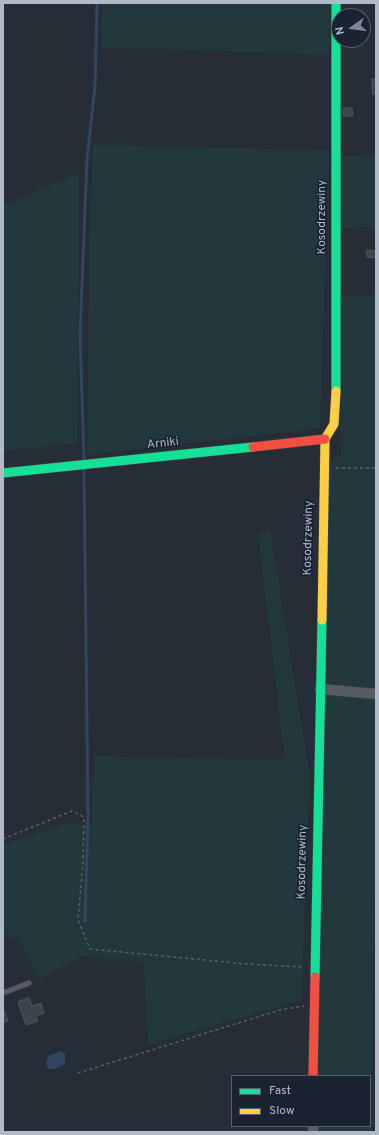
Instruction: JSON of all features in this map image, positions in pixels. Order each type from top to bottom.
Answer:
[{"type":"street","name":"Kosodrzewiny","points":[[313,1075],[313,1005],[324,468],[325,439],[334,424],[336,397],[336,3]]},
{"type":"street","name":"Arniki","points":[[3,474],[325,439]]},
{"type":"street","points":[[320,689],[376,694]]},
{"type":"lane","points":[[3,993],[29,983]]},
{"type":"path","points":[[324,468],[376,468]]},
{"type":"path","points":[[3,839],[72,811],[84,817],[83,862],[78,920],[90,949],[247,964],[314,968]]},
{"type":"path","points":[[78,1073],[280,1010],[313,1005]]},
{"type":"green space","points":[[102,3],[331,3],[330,55],[102,47]]},
{"type":"green space","points":[[93,145],[329,150],[320,428],[87,455],[90,223]]},
{"type":"green space","points":[[376,155],[376,227],[342,228],[342,156]]},
{"type":"green space","points":[[79,173],[77,443],[3,451],[3,206]]},
{"type":"green space","points":[[376,295],[376,825],[372,1036],[372,1132],[313,1132],[313,1127],[371,1127],[371,1075],[313,1075],[324,468],[336,456],[341,456],[338,297]]},
{"type":"green space","points":[[270,529],[310,777],[301,1000],[148,1045],[144,962],[83,956],[39,979],[18,936],[9,941],[3,927],[3,840],[5,844],[65,824],[92,826],[94,756],[285,760],[258,533]]},
{"type":"water","points":[[61,1051],[65,1054],[65,1064],[55,1069],[48,1069],[46,1063],[48,1056]]},
{"type":"building","points":[[372,79],[376,79],[376,94],[373,94]]},
{"type":"building","points":[[343,108],[352,108],[353,116],[344,116]]},
{"type":"building","points":[[367,250],[376,251],[376,258],[367,257]]},
{"type":"building","points":[[29,998],[32,1006],[41,1003],[44,1013],[36,1016],[38,1021],[26,1025],[18,1002]]},
{"type":"building","points":[[3,1009],[8,1021],[3,1023]]},
{"type":"waterway","points":[[84,461],[80,335],[87,158],[95,86],[97,3]]},
{"type":"waterway","points":[[84,469],[88,816],[85,921]]},
{"type":"traffic: fast","points":[[336,3],[336,391]]},
{"type":"traffic: fast","points":[[3,473],[253,447]]},
{"type":"traffic: fast","points":[[315,977],[322,620]]},
{"type":"traffic: slow","points":[[322,620],[325,439],[334,424],[336,391]]},
{"type":"traffic: jam","points":[[253,447],[325,439]]},
{"type":"traffic: jam","points":[[313,1075],[315,977]]}]
